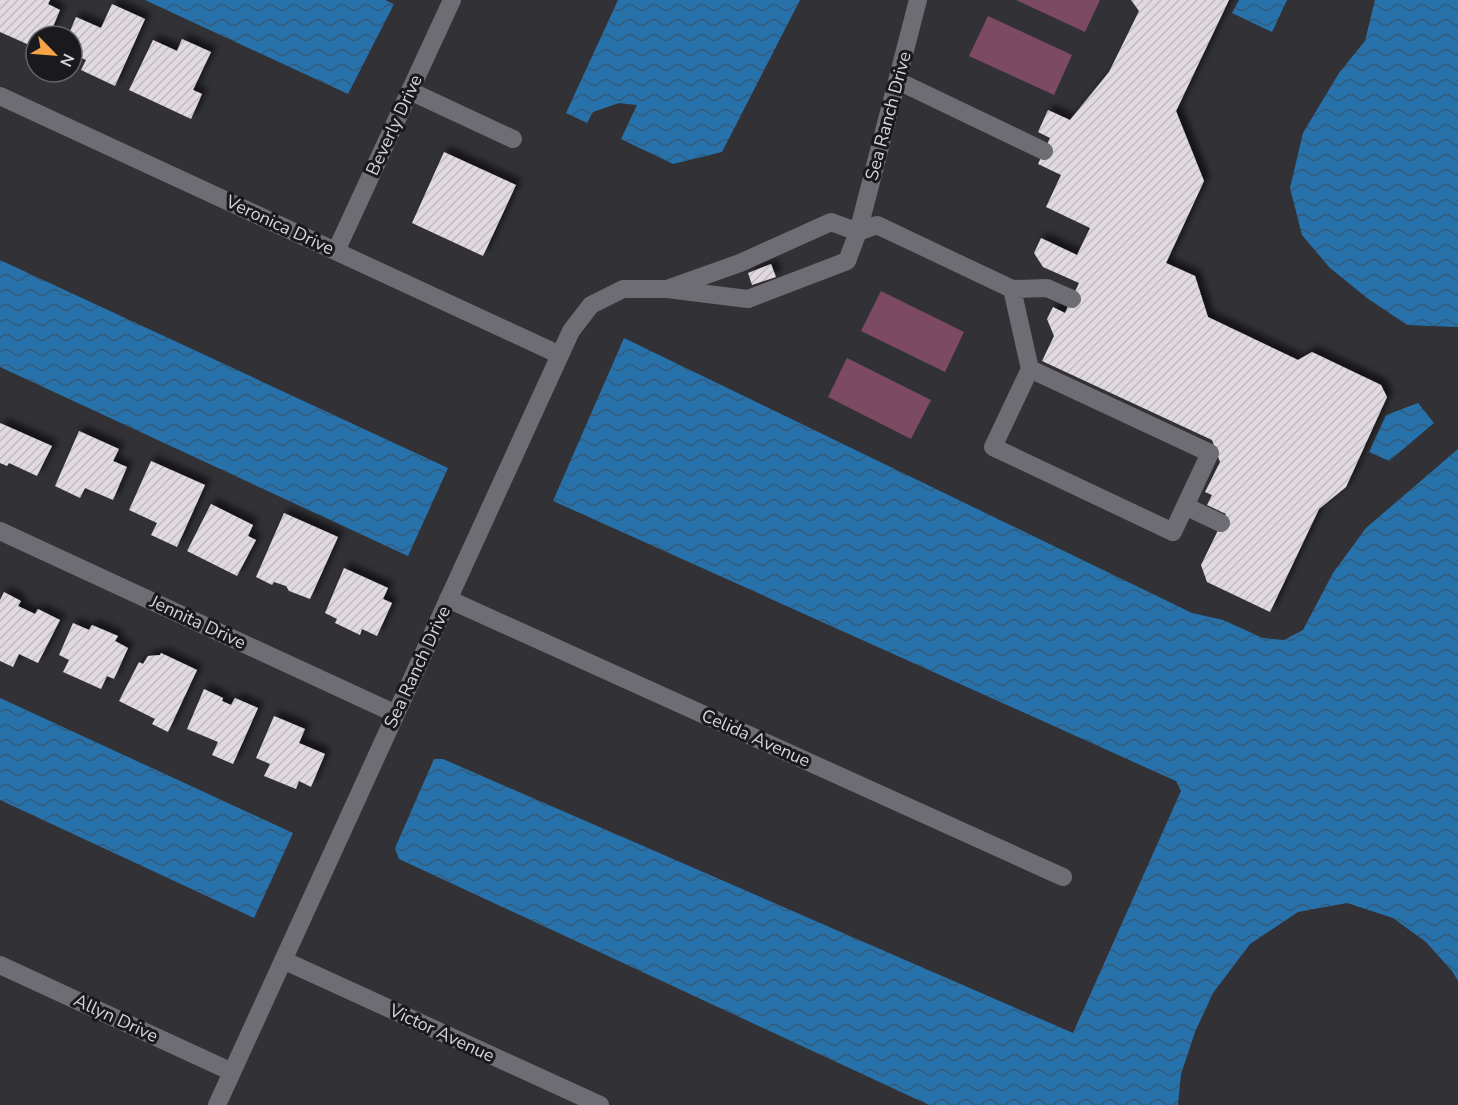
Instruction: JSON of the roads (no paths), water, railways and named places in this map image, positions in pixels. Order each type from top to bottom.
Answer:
[{"type":"street","name":"Beverly Drive","points":[[336,251],[452,0]]},
{"type":"street","name":"Sea Ranch Drive","points":[[217,1105],[571,331],[591,305],[623,289],[667,289],[748,299],[847,261],[858,232],[918,0]]},
{"type":"street","points":[[897,81],[1044,151]]},
{"type":"street","points":[[410,91],[513,138]]},
{"type":"street","name":"Veronica Drive","points":[[0,96],[560,355]]},
{"type":"street","name":"Sea Ranch Drive","points":[[667,289],[740,263],[831,222],[858,232]]},
{"type":"street","points":[[858,232],[877,225],[1012,289],[1047,288],[1072,299]]},
{"type":"street","points":[[1012,289],[1030,369],[993,447],[1173,532],[1210,453],[1030,369]]},
{"type":"street","points":[[1185,506],[1221,523]]},
{"type":"street","name":"Jennita Drive","points":[[0,531],[396,714]]},
{"type":"street","name":"Celida Avenue","points":[[448,599],[1064,877]]},
{"type":"street","name":"Victor Avenue","points":[[283,960],[600,1105]]},
{"type":"street","name":"Allyn Drive","points":[[0,965],[232,1072]]},
{"type":"water","points":[[145,0],[385,0],[394,4],[348,94]]},
{"type":"water","points":[[618,0],[800,0],[722,152],[673,164],[621,139],[637,105],[619,103],[593,112],[587,123],[566,113]]},
{"type":"water","points":[[1239,0],[1287,0],[1272,32],[1232,13]]},
{"type":"water","points":[[1375,0],[1458,0],[1458,327],[1407,325],[1367,298],[1330,268],[1302,235],[1290,188],[1303,133],[1339,73],[1365,41]]},
{"type":"water","points":[[0,260],[448,468],[408,556],[0,367]]},
{"type":"water","points":[[624,338],[1192,613],[1223,620],[1263,638],[1284,640],[1303,630],[1333,573],[1366,528],[1458,449],[1458,981],[1426,942],[1393,918],[1347,903],[1298,912],[1250,944],[1213,993],[1195,1032],[1181,1074],[1178,1105],[929,1105],[399,859],[395,848],[434,759],[443,759],[1073,1033],[1181,791],[1176,781],[553,501]]},
{"type":"water","points":[[1418,403],[1434,423],[1389,461],[1369,452],[1386,415]]},
{"type":"water","points":[[0,698],[293,833],[254,918],[0,800]]}]
